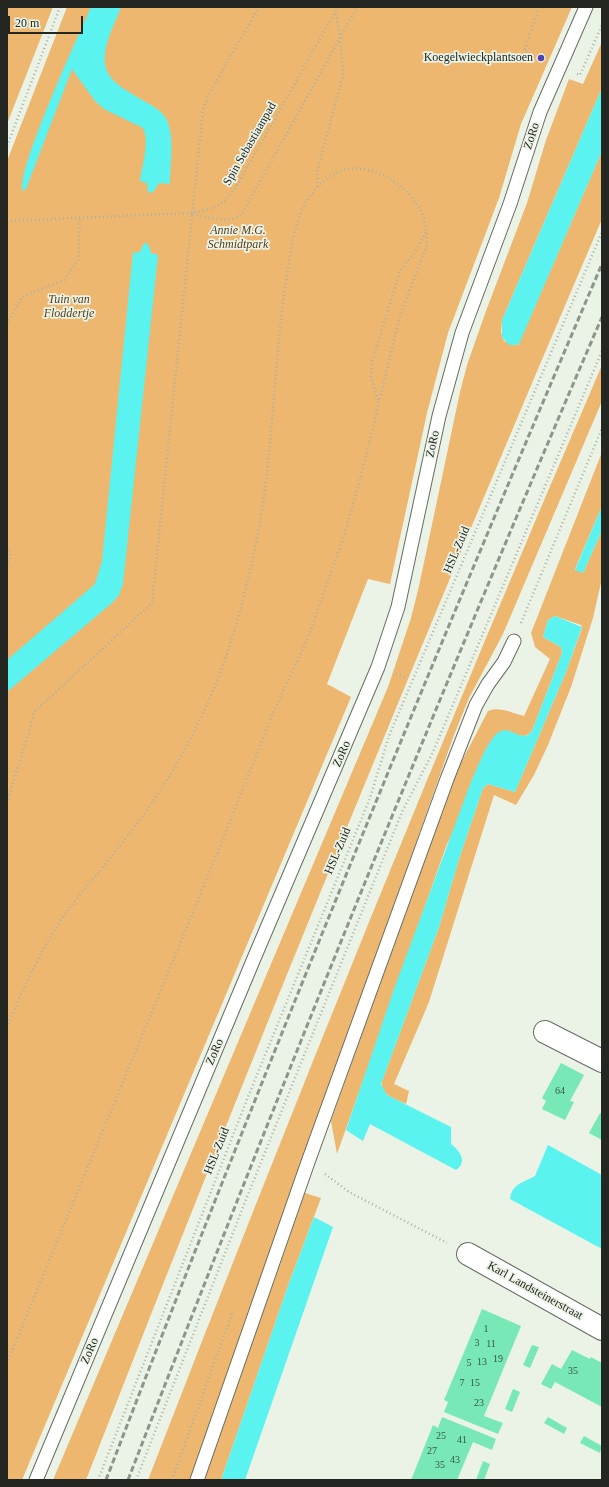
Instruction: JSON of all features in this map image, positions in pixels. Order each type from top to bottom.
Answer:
[{"type":"street","points":[[545,1032],[602,1061]]},
{"type":"street","name":"Karl Landsteinerstraat","points":[[468,1254],[602,1329]]},
{"type":"lane","name":"ZoRo","points":[[36,1480],[255,956],[378,667],[398,607],[441,409],[462,333],[510,204],[540,112],[586,7]]},
{"type":"lane","points":[[197,1480],[308,1162],[447,779],[476,704],[504,662],[514,641]]},
{"type":"path","points":[[7,146],[60,7]]},
{"type":"path","points":[[7,803],[35,711],[152,603],[191,213],[203,110],[208,96],[259,7]]},
{"type":"path","name":"Spin Sebastiaanpad","points":[[7,221],[191,213],[218,207],[228,199],[338,7]]},
{"type":"path","points":[[191,213],[225,220],[238,217],[242,214],[357,7]]},
{"type":"path","points":[[524,52],[539,7]]},
{"type":"path","points":[[318,187],[317,172],[343,75],[340,37],[336,12]]},
{"type":"path","points":[[7,1028],[21,992],[42,951],[64,916],[122,844],[181,758],[202,716],[223,663],[245,591],[263,506],[278,338],[293,235],[299,215],[313,192],[338,173],[348,169],[360,169],[386,176],[397,183],[417,205],[427,230],[427,245],[400,316],[378,401],[362,472],[345,533],[307,640],[273,712],[202,891],[7,1363]]},
{"type":"path","points":[[7,324],[22,297],[64,280],[78,260],[80,218]]},
{"type":"path","points":[[378,401],[371,377],[372,362],[400,271],[417,249],[427,230]]},
{"type":"path","name":"HSL-Zuid","points":[[98,1480],[248,1097],[370,798],[390,736],[602,232]]},
{"type":"path","points":[[136,1480],[312,1034],[402,812],[433,752],[602,351]]},
{"type":"path","points":[[514,641],[602,428]]},
{"type":"path","points":[[7,548],[11,556],[7,564]]},
{"type":"path","points":[[308,1162],[349,1192],[468,1254]]},
{"type":"green space","points":[[7,7],[53,7],[7,124]]},
{"type":"green space","name":"Annie M.G. Schmidtpark","points":[[67,7],[572,7],[521,124],[499,198],[448,333],[427,413],[390,584],[368,579],[327,684],[351,697],[22,1480],[7,1480],[7,161]]},
{"type":"green space","points":[[602,42],[602,88],[502,320],[501,332],[504,341],[518,345],[602,151],[602,219],[469,532],[339,847],[211,1163],[86,1480],[53,1480],[388,687],[411,618],[419,586],[467,365],[527,203],[546,140],[569,79],[583,84]]},
{"type":"green space","points":[[602,365],[602,401],[503,634],[469,698],[454,735],[191,1480],[148,1480],[313,1060],[370,920],[484,642]]},
{"type":"green space","points":[[602,452],[602,506],[575,569],[583,573],[602,530],[602,578],[593,618],[571,687],[548,745],[534,775],[516,805],[494,795],[429,1002],[394,1084],[409,1091],[406,1104],[389,1096],[383,1090],[382,1081],[439,927],[459,859],[483,788],[488,784],[515,792],[566,672],[582,628],[581,625],[555,616],[548,620],[543,637],[561,647],[562,653],[532,731],[526,736],[519,736],[504,731],[447,844],[337,1154],[331,1121],[453,778],[488,711],[497,709],[524,716],[550,659],[535,647],[531,633]]},
{"type":"green space","points":[[305,1193],[321,1198],[289,1283],[221,1480],[204,1480]]},
{"type":"water","points":[[91,7],[121,7],[107,43],[105,62],[107,71],[112,79],[119,85],[157,109],[167,120],[171,135],[172,152],[170,184],[159,183],[154,191],[150,193],[148,192],[147,183],[140,181],[146,147],[143,128],[104,109],[95,101],[72,69],[26,189],[23,191],[23,180],[28,159],[62,72]]},
{"type":"water","points":[[602,88],[602,151],[519,344],[509,345],[502,337],[502,320]]},
{"type":"water","points":[[145,242],[149,246],[151,253],[158,255],[123,584],[119,595],[113,602],[7,692],[7,660],[95,584],[102,561],[133,252],[139,253]]},
{"type":"water","points":[[602,506],[602,530],[583,573],[575,570]]},
{"type":"water","points":[[555,616],[582,627],[566,672],[515,792],[488,784],[483,788],[459,859],[439,927],[381,1084],[387,1095],[451,1127],[451,1144],[460,1153],[462,1160],[462,1164],[456,1170],[370,1124],[363,1141],[346,1130],[394,989],[480,760],[493,738],[501,731],[510,731],[521,736],[525,736],[532,731],[562,653],[561,647],[543,637],[548,620]]},
{"type":"water","points":[[548,1145],[602,1175],[602,1249],[510,1199],[513,1190],[518,1184],[535,1176]]},
{"type":"water","points":[[314,1217],[333,1227],[245,1480],[221,1480],[289,1283]]},
{"type":"building","points":[[561,1063],[584,1075],[570,1101],[574,1102],[565,1120],[542,1109],[546,1101],[542,1098]]},
{"type":"building","points":[[600,1113],[602,1114],[602,1140],[589,1133]]},
{"type":"building","points":[[482,1309],[521,1326],[484,1416],[503,1423],[498,1434],[444,1412],[448,1402],[444,1400]]},
{"type":"building","points":[[532,1345],[539,1347],[530,1368],[523,1365]]},
{"type":"building","points":[[572,1350],[602,1363],[602,1407],[555,1382],[551,1389],[541,1384],[552,1364],[561,1369]]},
{"type":"building","points":[[513,1389],[520,1392],[512,1412],[505,1409]]},
{"type":"building","points":[[442,1417],[496,1439],[492,1450],[473,1442],[457,1480],[411,1480],[433,1425],[438,1428]]},
{"type":"building","points":[[548,1417],[567,1428],[564,1434],[544,1423]]},
{"type":"building","points":[[584,1436],[602,1446],[600,1453],[580,1443]]},
{"type":"building","points":[[483,1461],[490,1464],[484,1480],[476,1480]]},
{"type":"railway","points":[[106,1480],[286,1022],[410,718],[602,264]]},
{"type":"railway","points":[[128,1480],[242,1188],[359,896],[479,606],[602,317]]},
{"type":"place","name":"Koegelwieckplantsoen","points":[[541,58]]},
{"type":"park label","name":"Tuin van Floddertje","points":[[69,307]]}]
